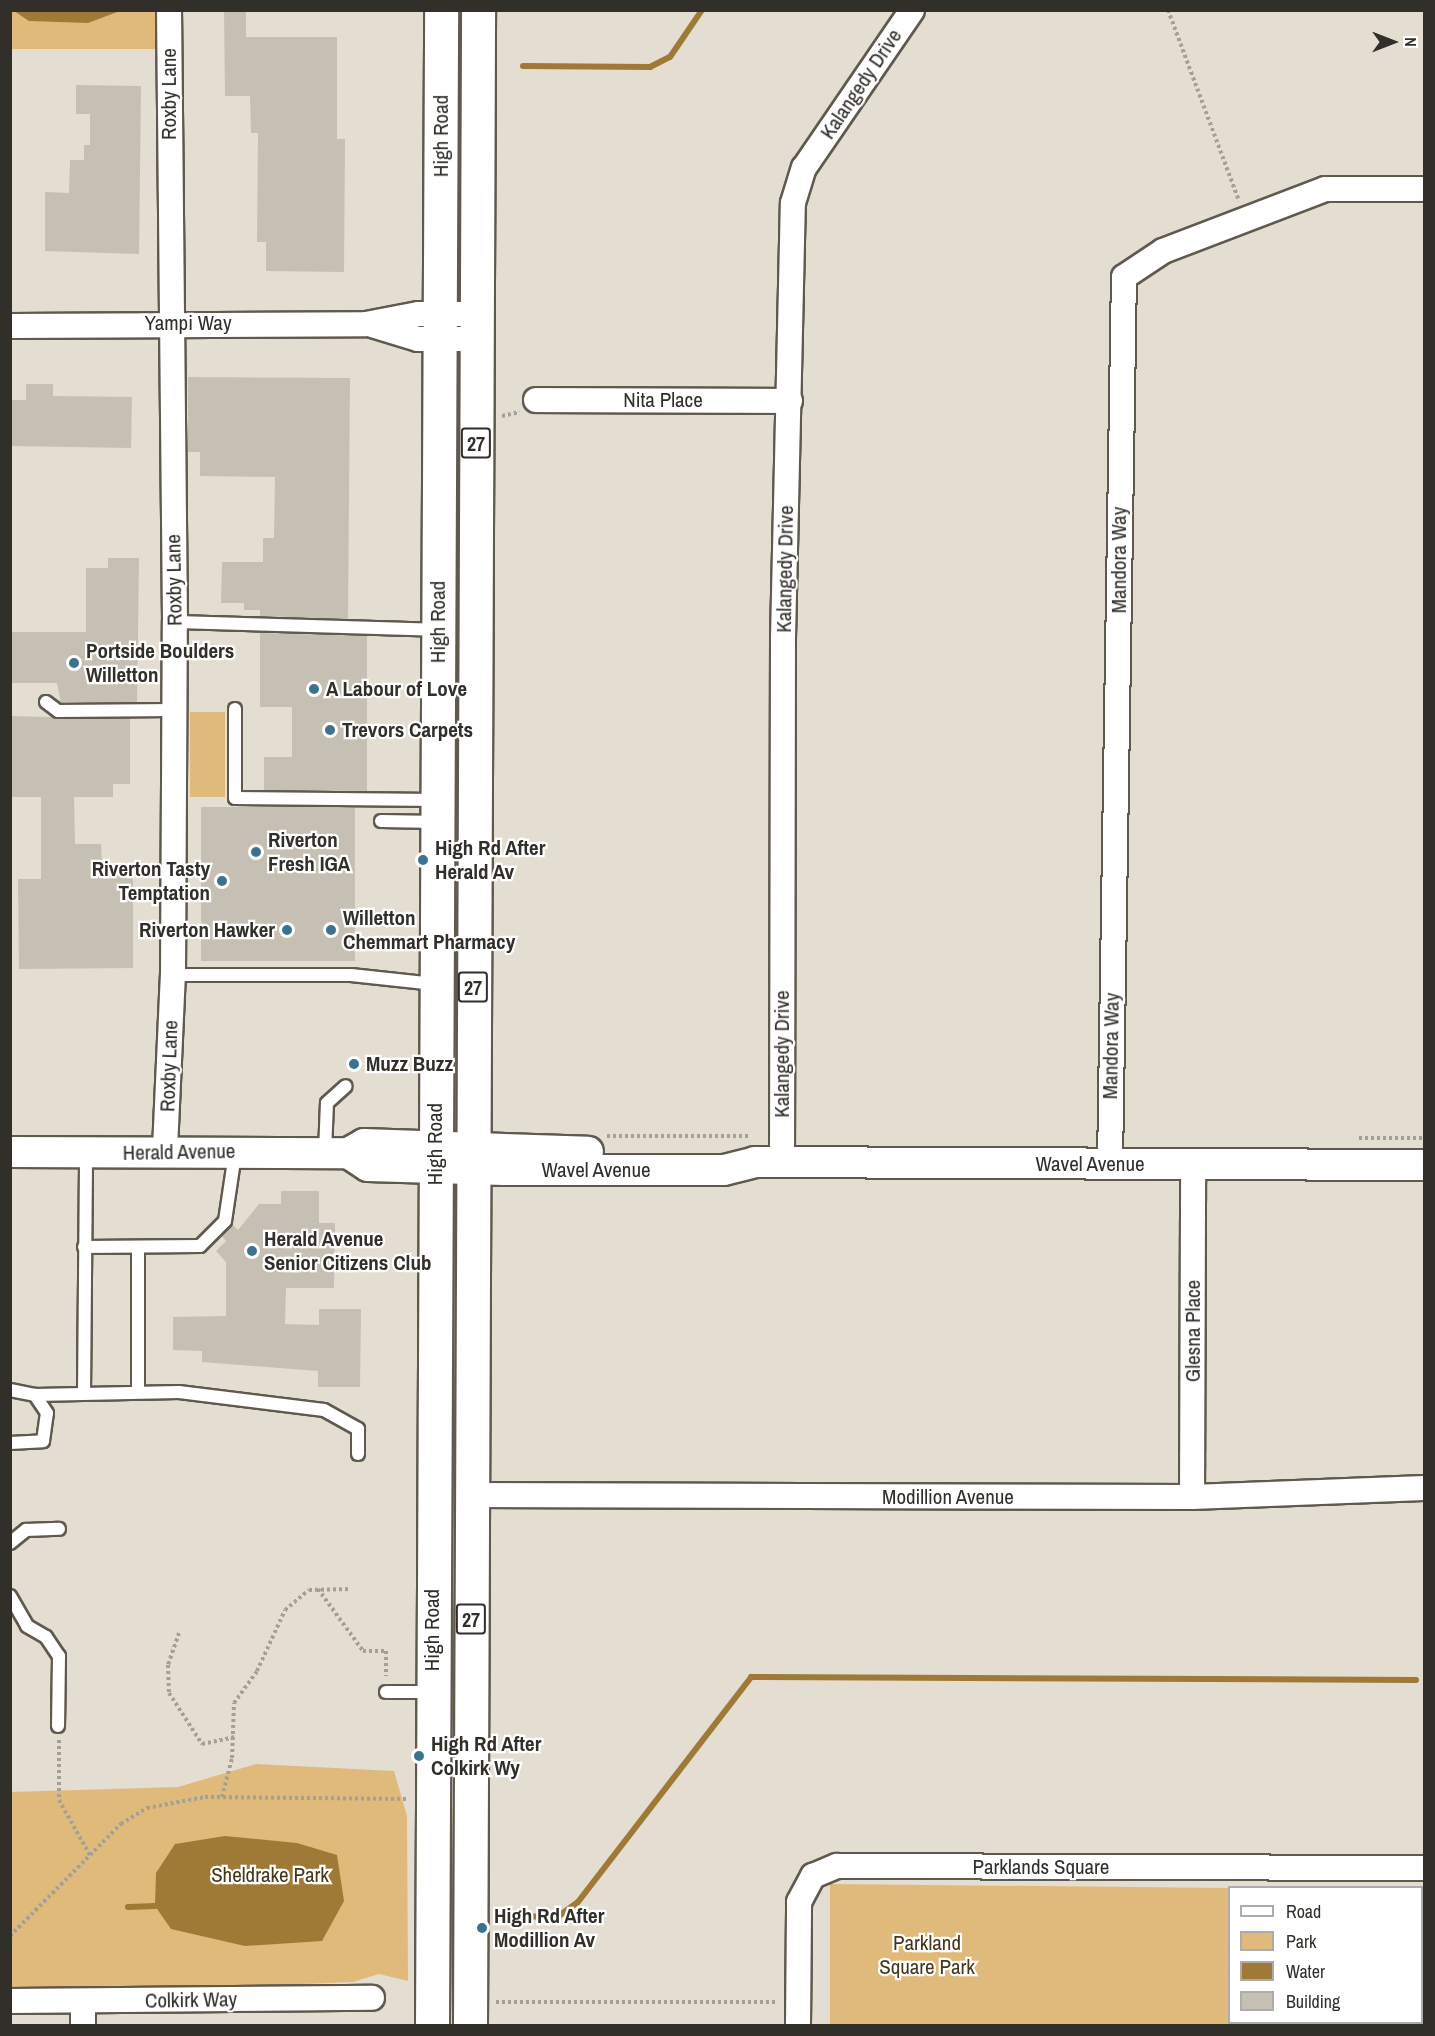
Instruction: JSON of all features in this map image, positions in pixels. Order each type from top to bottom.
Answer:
[{"type":"main road","name":"High Road","points":[[432,2025],[441,10]]},
{"type":"main road","name":"High Road","points":[[470,2014],[478,10]]},
{"type":"street","name":"Roxby Lane","points":[[165,1149],[173,975],[174,710],[182,678],[175,622],[168,322],[169,10]]},
{"type":"street","name":"Kalangedy Drive","points":[[764,1154],[796,183],[912,10]]},
{"type":"street","name":"Mandora Way","points":[[1110,1164],[1119,294],[1124,277],[1138,262],[1325,189],[1425,189]]},
{"type":"street","name":"Yampi Way","points":[[10,326],[168,322],[476,327]]},
{"type":"street","name":"Nita Place","points":[[536,400],[790,401]]},
{"type":"street","name":"Herald Avenue","points":[[10,1152],[86,1153],[165,1149],[337,1153],[368,1166],[435,1156],[472,1157]]},
{"type":"street","name":"Wavel Avenue","points":[[472,1157],[764,1154],[1110,1164],[1425,1165]]},
{"type":"street","name":"Glesna Place","points":[[1192,1497],[1193,1164]]},
{"type":"street","name":"Modillion Avenue","points":[[471,1495],[1192,1497],[1425,1488]]},
{"type":"street","name":"Parklands Square","points":[[799,2014],[799,1902],[813,1876],[837,1866],[1425,1868]]},
{"type":"street","name":"Colkirk Way","points":[[10,2001],[372,1998]]},
{"type":"street","points":[[83,2001],[83,2025]]},
{"type":"lane","points":[[175,622],[235,626],[438,630]]},
{"type":"lane","points":[[45,702],[58,711],[174,710]]},
{"type":"lane","points":[[235,709],[235,798],[438,811]]},
{"type":"lane","points":[[381,822],[438,811]]},
{"type":"lane","points":[[173,975],[351,975],[436,984]]},
{"type":"lane","points":[[337,1153],[327,1103],[346,1086]]},
{"type":"lane","points":[[84,1247],[138,1249],[200,1246],[225,1221],[235,1150]]},
{"type":"lane","points":[[84,1393],[86,1153]]},
{"type":"lane","points":[[138,1249],[138,1392]]},
{"type":"lane","points":[[10,1390],[35,1395],[138,1392],[324,1410],[358,1429],[358,1454]]},
{"type":"lane","points":[[10,1443],[43,1441],[47,1413],[35,1395]]},
{"type":"lane","points":[[10,1543],[26,1530],[59,1529]]},
{"type":"lane","points":[[10,1596],[27,1626],[46,1637],[58,1656],[58,1726]]},
{"type":"lane","points":[[386,1692],[432,1692]]},
{"type":"path","points":[[1168,10],[1246,219]]},
{"type":"path","points":[[498,407],[498,416],[513,417],[536,400]]},
{"type":"path","points":[[604,1136],[764,1154]]},
{"type":"path","points":[[222,1797],[235,1737],[234,1703],[257,1671],[285,1610],[299,1596],[318,1589],[351,1589]]},
{"type":"path","points":[[318,1589],[363,1651],[386,1651],[386,1692]]},
{"type":"path","points":[[179,1633],[166,1678],[169,1693],[202,1744],[235,1737]]},
{"type":"path","points":[[58,1726],[59,1800],[91,1857]]},
{"type":"path","points":[[10,1936],[122,1824],[147,1808],[222,1797],[409,1799]]},
{"type":"path","points":[[470,2014],[799,2014]]},
{"type":"green space","points":[[10,11],[155,11],[155,49],[10,49]]},
{"type":"green space","points":[[190,712],[225,712],[225,797],[190,797]]},
{"type":"green space","name":"Sheldrake Park","points":[[256,1764],[394,1771],[407,1816],[408,1981],[379,1974],[353,1982],[181,1989],[11,1989],[10,1792],[178,1787]]},
{"type":"green space","name":"Parkland Square Park","points":[[830,1884],[1228,1888],[1228,2024],[1419,2025],[830,2025]]},
{"type":"water","points":[[14,11],[120,11],[88,23],[29,21]]},
{"type":"water","points":[[225,1836],[297,1843],[337,1855],[344,1901],[322,1941],[245,1946],[171,1929],[155,1906],[156,1873],[175,1844]]},
{"type":"building","points":[[224,10],[246,10],[246,37],[337,37],[337,139],[345,139],[344,272],[266,271],[266,242],[257,242],[258,133],[251,133],[250,96],[225,96]]},
{"type":"building","points":[[76,85],[141,86],[139,254],[45,251],[45,192],[69,193],[70,160],[84,160],[84,145],[90,145],[90,114],[76,114]]},
{"type":"building","points":[[188,377],[350,378],[348,619],[260,616],[260,610],[244,610],[244,603],[221,603],[222,562],[263,562],[263,538],[274,538],[275,477],[200,476],[200,452],[188,452]]},
{"type":"building","points":[[26,384],[53,384],[53,396],[132,397],[131,448],[10,446],[10,400],[26,400]]},
{"type":"building","name":"Portside Boulders Willetton","points":[[108,558],[139,558],[137,702],[61,703],[57,683],[10,683],[10,632],[86,632],[86,568],[108,568]]},
{"type":"building","points":[[260,633],[367,636],[367,791],[264,790],[264,757],[292,757],[292,707],[260,707]]},
{"type":"building","points":[[10,716],[130,719],[130,784],[113,784],[113,797],[74,797],[75,844],[101,844],[102,863],[133,863],[133,968],[19,969],[18,879],[41,879],[41,797],[10,797]]},
{"type":"building","points":[[201,807],[355,807],[355,961],[201,961]]},
{"type":"building","points":[[281,1191],[319,1191],[319,1223],[335,1223],[334,1288],[286,1288],[285,1324],[319,1325],[319,1309],[361,1309],[360,1387],[318,1387],[318,1371],[202,1362],[202,1351],[173,1350],[173,1317],[226,1316],[226,1262],[216,1251],[226,1241],[222,1236],[232,1224],[238,1230],[259,1204],[281,1204]]},
{"type":"waterway","points":[[523,66],[650,67],[670,57],[702,10]]},
{"type":"waterway","points":[[511,1918],[560,1915],[578,1902],[751,1677],[1416,1680]]},
{"type":"waterway","points":[[128,1907],[155,1906]]},
{"type":"place","name":"Portside Boulders Willetton","points":[[74,663]]},
{"type":"place","name":"A Labour of Love","points":[[314,689]]},
{"type":"place","name":"Trevors Carpets","points":[[330,730]]},
{"type":"place","name":"Riverton Fresh IGA","points":[[256,852]]},
{"type":"place","name":"High Rd After Herald Av","points":[[423,860]]},
{"type":"place","name":"Riverton Tasty Temptation","points":[[222,881]]},
{"type":"place","name":"Riverton Hawker","points":[[287,930]]},
{"type":"place","name":"Willetton Chemmart Pharmacy","points":[[331,930]]},
{"type":"place","name":"Muzz Buzz","points":[[354,1064]]},
{"type":"place","name":"Herald Avenue Senior Citizens Club","points":[[252,1251]]},
{"type":"place","name":"High Rd After Colkirk Wy","points":[[419,1756]]},
{"type":"place","name":"High Rd After Modillion Av","points":[[482,1928]]}]
